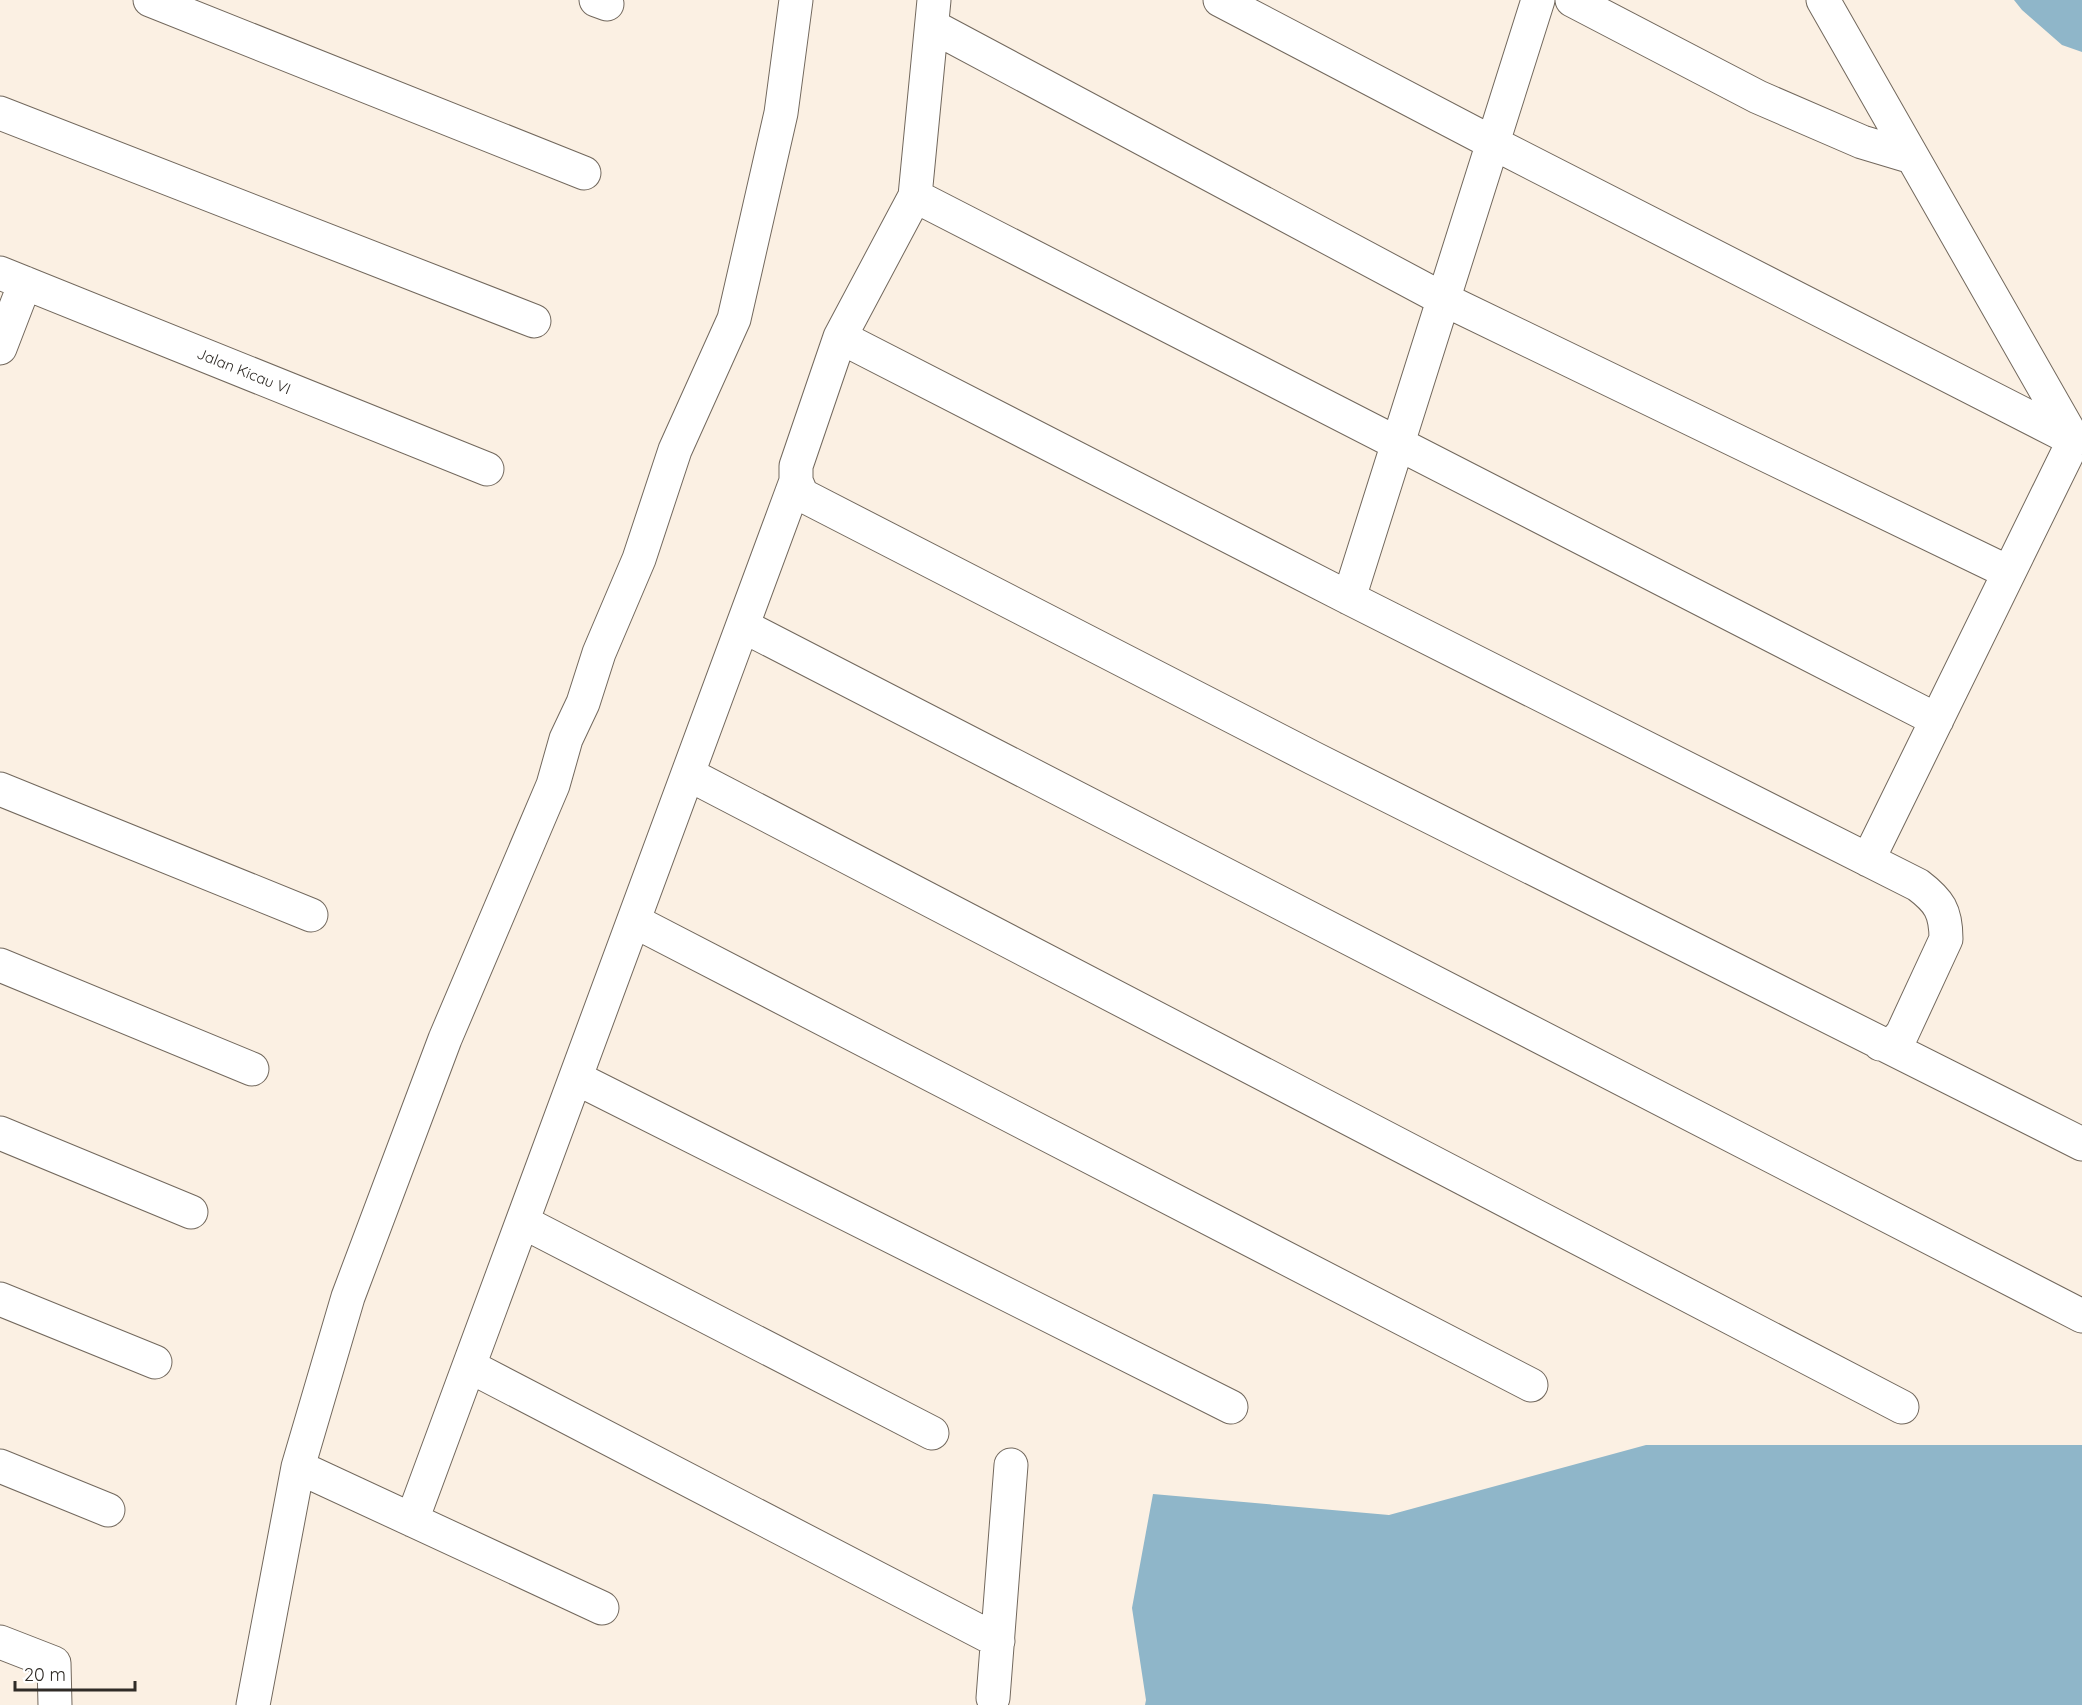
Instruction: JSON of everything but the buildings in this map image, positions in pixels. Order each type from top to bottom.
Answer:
[{"type":"street","points":[[150,0],[584,173]]},
{"type":"street","points":[[253,1705],[298,1467],[348,1297],[445,1039],[553,785],[566,740],[583,704],[599,653],[639,559],[675,450],[734,319],[781,113],[796,0]]},
{"type":"street","points":[[1220,0],[1492,143],[2074,440]]},
{"type":"street","points":[[1349,598],[1538,0]]},
{"type":"street","points":[[1572,0],[1758,97],[1862,142],[1912,157]]},
{"type":"street","points":[[1823,0],[2074,440]]},
{"type":"street","points":[[412,1520],[796,481],[796,466],[840,337],[915,196],[933,13],[1443,299],[2008,572]]},
{"type":"street","points":[[0,113],[534,321]]},
{"type":"street","points":[[915,196],[1937,720]]},
{"type":"street","points":[[0,348],[13,278]]},
{"type":"street","name":"Jalan Kicau VI","points":[[13,278],[487,469]]},
{"type":"street","points":[[840,337],[1349,598],[1918,885],[1940,905],[1946,921],[1946,939],[1902,1034],[1894,1043],[1880,1044]]},
{"type":"street","points":[[1868,860],[2074,440]]},
{"type":"street","points":[[796,481],[802,495],[813,501],[1313,758],[2082,1144]]},
{"type":"street","points":[[743,626],[2082,1316]]},
{"type":"street","points":[[688,774],[1902,1407]]},
{"type":"street","points":[[0,789],[311,915]]},
{"type":"street","points":[[634,921],[1531,1385]]},
{"type":"street","points":[[0,965],[252,1069]]},
{"type":"street","points":[[576,1078],[1231,1407]]},
{"type":"street","points":[[0,1133],[191,1212]]},
{"type":"street","points":[[523,1222],[932,1433]]},
{"type":"street","points":[[0,1299],[155,1362]]},
{"type":"street","points":[[469,1366],[998,1641]]},
{"type":"street","points":[[993,1698],[1011,1465]]},
{"type":"street","points":[[0,1466],[108,1510]]},
{"type":"street","points":[[298,1467],[602,1608]]},
{"type":"street","points":[[0,1642],[54,1663],[55,1705]]},
{"type":"water","points":[[2014,0],[2082,0],[2082,52],[2062,45],[2022,10]]},
{"type":"water","points":[[1646,1445],[2082,1445],[2082,1705],[1145,1705],[1132,1608],[1153,1494],[1389,1515]]}]
